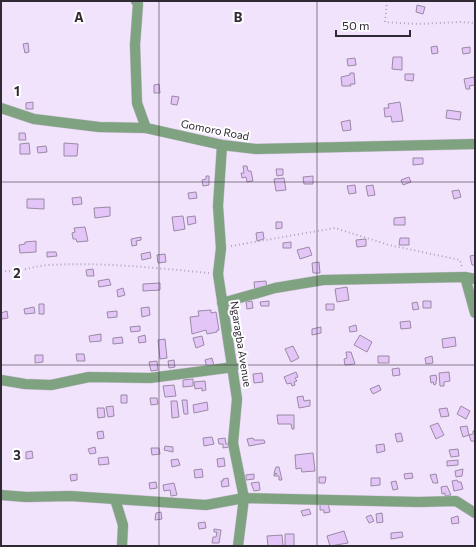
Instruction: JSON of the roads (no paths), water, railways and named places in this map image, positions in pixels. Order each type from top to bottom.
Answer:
[{"type":"street","points":[[136,1],[138,4],[135,45],[137,103],[146,128]]},
{"type":"street","name":"Gomoro Road","points":[[1,108],[34,118],[99,127],[146,128],[222,145],[256,150],[475,144]]},
{"type":"street","name":"Ngaragba Avenue","points":[[222,145],[218,206],[221,248],[218,274],[234,367],[237,398],[233,443],[244,498],[238,546]]},
{"type":"street","points":[[222,303],[275,288],[323,280],[470,278],[475,313]]},
{"type":"street","points":[[1,380],[25,384],[51,384],[89,377],[150,378],[234,367]]},
{"type":"street","points":[[1,495],[26,497],[70,496],[206,505],[244,498],[419,502],[456,501],[475,513]]},
{"type":"street","points":[[115,499],[124,525],[122,546]]}]
